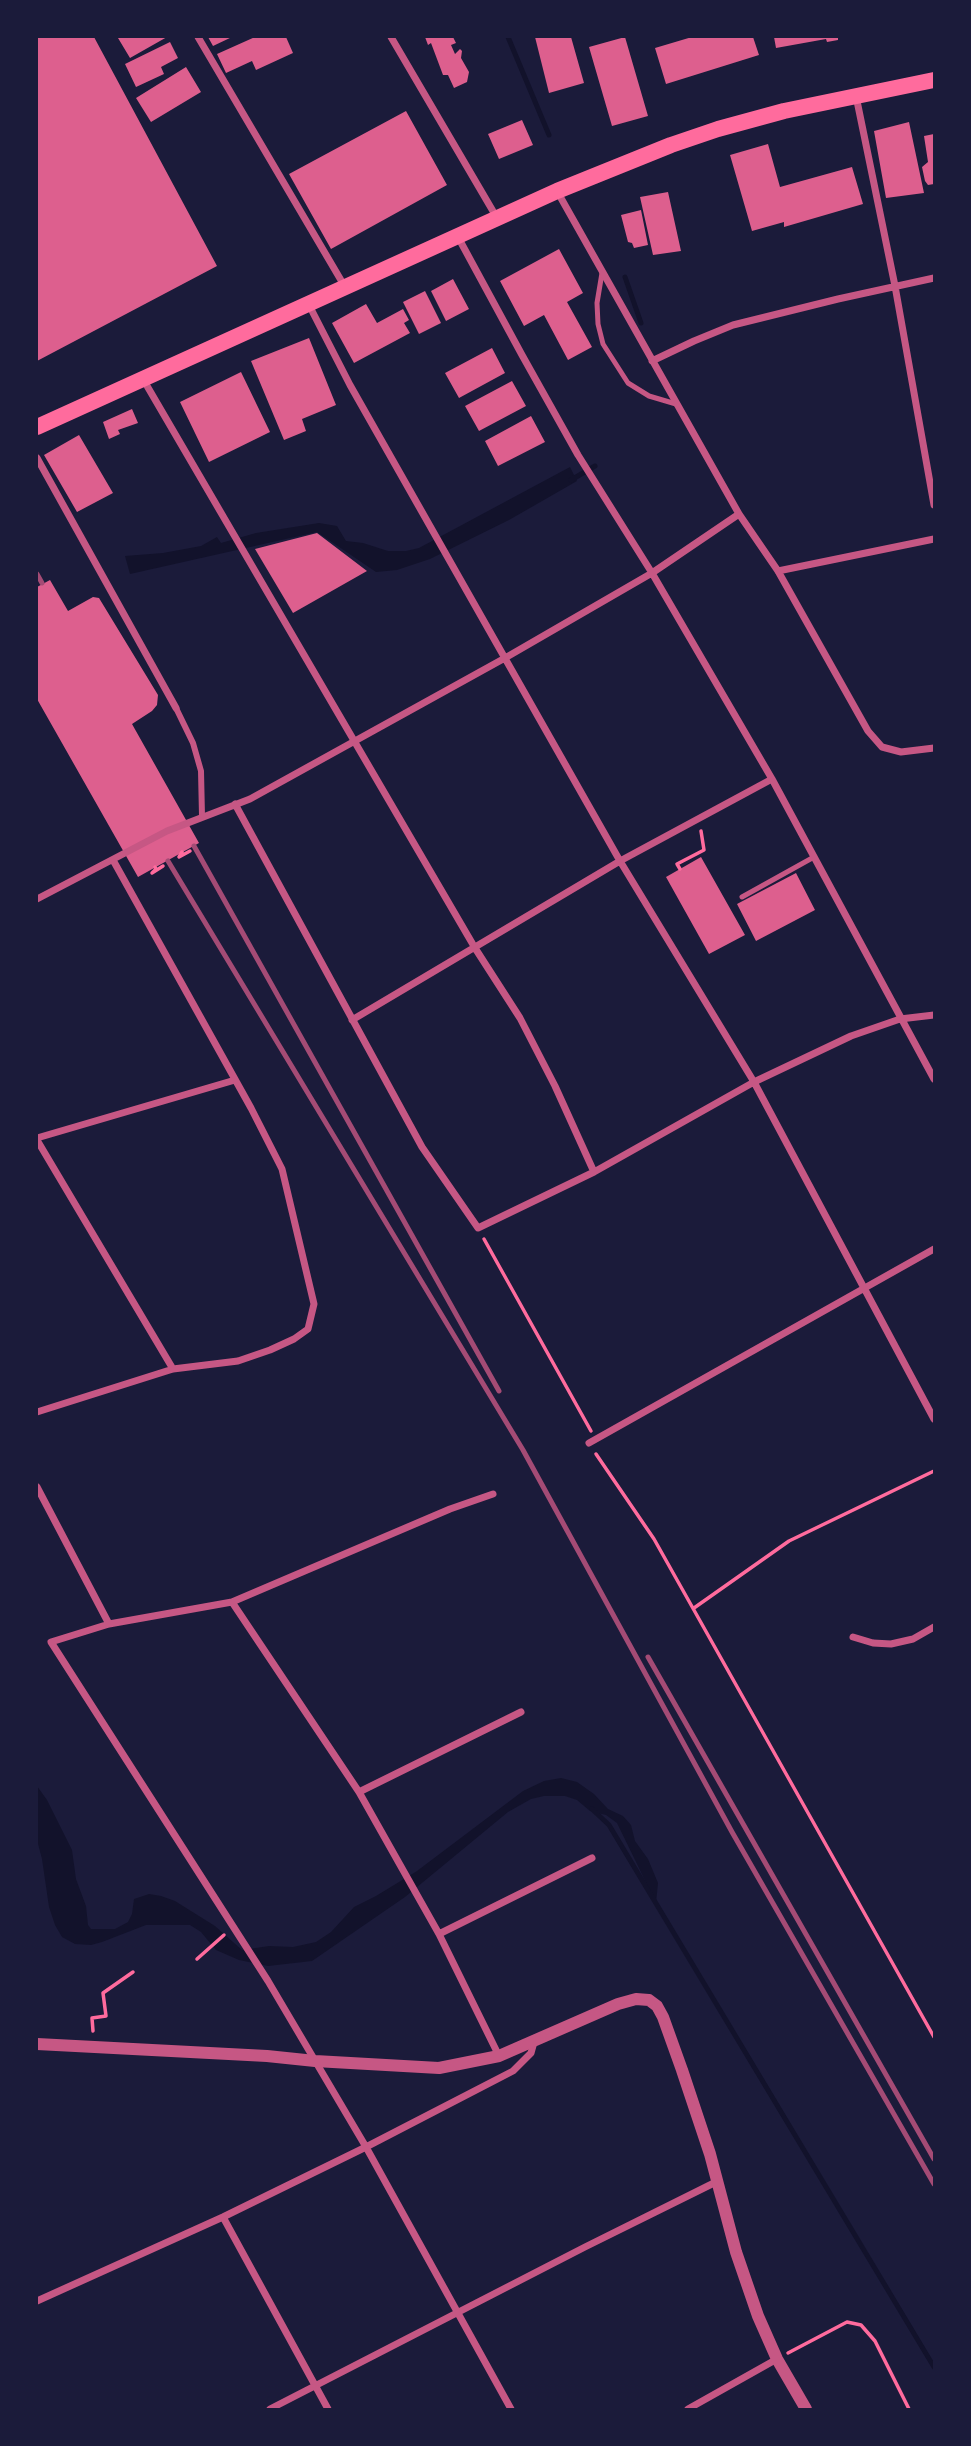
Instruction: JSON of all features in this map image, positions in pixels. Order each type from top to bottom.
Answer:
[{"type":"main road","points":[[37,427],[557,191],[671,145],[718,129],[856,95],[934,80]]},
{"type":"street","points":[[198,37],[345,287]]},
{"type":"street","points":[[391,37],[497,218]]},
{"type":"street","points":[[856,95],[895,286],[934,505]]},
{"type":"street","points":[[557,191],[739,514],[778,570],[868,731],[882,747],[901,752],[934,748]]},
{"type":"street","points":[[458,236],[578,455],[652,573],[772,779],[934,1079]]},
{"type":"street","points":[[652,361],[694,341],[775,313],[934,278]]},
{"type":"street","points":[[309,304],[350,385],[620,861],[754,1082],[934,1419]]},
{"type":"street","points":[[143,379],[475,948],[520,1018],[539,1052],[594,1172]]},
{"type":"street","points":[[37,458],[193,743],[201,771],[202,816]]},
{"type":"street","points":[[37,899],[167,831],[250,799],[652,573],[739,514]]},
{"type":"street","points":[[778,570],[934,539]]},
{"type":"street","points":[[352,1020],[620,861],[772,779]]},
{"type":"street","points":[[235,804],[422,1147],[478,1228],[594,1172],[754,1082],[851,1036],[900,1019],[934,1015]]},
{"type":"street","points":[[37,1412],[173,1369],[238,1362],[270,1350],[294,1339],[308,1328],[314,1304],[300,1251],[291,1200],[282,1169],[268,1138],[113,860]]},
{"type":"street","points":[[173,1369],[37,1139],[235,1080]]},
{"type":"street","points":[[593,1441],[934,1249]]},
{"type":"street","points":[[37,1487],[109,1624]]},
{"type":"street","points":[[493,1494],[450,1509],[232,1602],[109,1624],[51,1642],[268,1981],[366,2147],[511,2409]]},
{"type":"street","points":[[232,1602],[359,1793],[439,1934],[499,2056]]},
{"type":"street","points":[[853,1637],[873,1643],[891,1644],[913,1639],[934,1628]]},
{"type":"street","points":[[359,1793],[521,1712]]},
{"type":"street","points":[[439,1934],[592,1858]]},
{"type":"street","points":[[37,2045],[267,2056],[315,2062],[439,2068],[499,2056],[618,2004],[636,1999],[649,2000],[657,2006],[663,2017],[718,2181],[736,2252],[758,2316],[777,2359],[806,2409]]},
{"type":"street","points":[[37,2301],[223,2217],[513,2071],[531,2053],[534,2042]]},
{"type":"street","points":[[270,2409],[718,2181]]},
{"type":"street","points":[[223,2217],[328,2409]]},
{"type":"street","points":[[688,2409],[777,2359]]},
{"type":"lane","points":[[602,273],[597,303],[603,344],[628,383],[649,396],[676,404]]},
{"type":"lane","points":[[742,897],[814,857]]},
{"type":"path","points":[[680,869],[677,864],[704,850],[699,818]]},
{"type":"path","points":[[182,852],[179,857],[190,851]]},
{"type":"path","points":[[155,867],[152,873],[163,866]]},
{"type":"path","points":[[478,1228],[593,1441],[694,1608],[934,2037]]},
{"type":"path","points":[[694,1608],[789,1541],[934,1471]]},
{"type":"path","points":[[197,1959],[228,1931]]},
{"type":"path","points":[[94,2047],[92,2018],[106,2016],[103,1993],[133,1972]]},
{"type":"path","points":[[777,2359],[846,2322],[861,2325],[875,2341],[909,2409]]},
{"type":"shaded area","points":[[570,467],[577,481],[509,520],[430,559],[397,570],[376,572],[317,532],[130,574],[125,556],[163,553],[201,546],[217,537],[221,543],[256,533],[319,523],[337,526],[346,541],[388,551],[406,551],[419,548]]},
{"type":"shaded area","points":[[561,1778],[577,1782],[631,1825],[635,1841],[648,1859],[658,1883],[656,1903],[617,1823],[606,1815],[590,1811],[577,1800],[565,1796],[544,1796],[531,1799],[508,1812],[405,1897],[312,1961],[268,1966],[239,1960],[216,1950],[201,1932],[190,1925],[146,1925],[91,1945],[75,1944],[62,1937],[49,1907],[37,1840],[37,1786],[72,1850],[76,1879],[91,1929],[115,1929],[128,1922],[134,1899],[149,1894],[175,1901],[215,1926],[242,1950],[269,1946],[293,1947],[316,1942],[331,1932],[354,1907],[417,1871],[523,1791],[544,1781]]},
{"type":"building","points":[[37,37],[94,37],[217,266],[37,361]]},
{"type":"building","points":[[167,37],[130,58],[118,38]]},
{"type":"building","points":[[208,37],[232,37],[213,46]]},
{"type":"building","points":[[255,37],[286,37],[293,53],[256,70],[252,61],[226,73],[217,54]]},
{"type":"building","points":[[425,37],[453,37],[456,43],[451,45],[455,54],[460,49],[462,51],[461,58],[469,72],[467,82],[454,88],[448,75],[443,75],[431,43],[428,45]]},
{"type":"building","points":[[535,37],[571,37],[584,83],[549,93]]},
{"type":"building","points":[[625,37],[648,116],[612,126],[589,47]]},
{"type":"building","points":[[692,37],[753,37],[759,55],[666,84],[655,48]]},
{"type":"building","points":[[774,37],[838,37],[838,40],[827,42],[826,39],[776,48]]},
{"type":"building","points":[[170,42],[178,58],[161,67],[164,74],[136,87],[125,64]]},
{"type":"building","points":[[186,67],[201,92],[151,122],[136,98]]},
{"type":"building","points":[[406,111],[447,185],[331,249],[289,174]]},
{"type":"building","points":[[522,120],[533,145],[499,159],[488,134]]},
{"type":"building","points":[[909,122],[924,193],[886,198],[874,131]]},
{"type":"building","points":[[934,134],[934,184],[928,185],[922,167],[928,162],[924,136]]},
{"type":"building","points":[[768,144],[780,187],[852,167],[863,204],[784,227],[784,222],[752,231],[730,155]]},
{"type":"building","points":[[668,192],[681,251],[653,255],[640,197]]},
{"type":"building","points":[[641,210],[648,245],[634,248],[632,243],[628,242],[621,215]]},
{"type":"building","points":[[559,249],[583,293],[567,302],[592,347],[568,360],[544,315],[524,326],[500,281]]},
{"type":"building","points":[[453,279],[469,309],[446,321],[431,291]]},
{"type":"building","points":[[425,291],[441,323],[419,334],[403,302]]},
{"type":"building","points":[[366,304],[377,323],[403,309],[409,320],[404,323],[410,333],[354,363],[332,323]]},
{"type":"building","points":[[309,338],[336,405],[302,419],[306,431],[284,440],[251,361]]},
{"type":"building","points":[[492,348],[505,373],[459,398],[445,373]]},
{"type":"building","points":[[241,372],[270,432],[209,462],[180,402]]},
{"type":"building","points":[[512,381],[526,406],[479,431],[465,406]]},
{"type":"building","points":[[132,409],[138,423],[118,430],[120,434],[109,439],[103,422]]},
{"type":"building","points":[[531,416],[545,442],[498,466],[485,441]]},
{"type":"building","points":[[79,435],[113,493],[77,512],[44,455]]},
{"type":"building","points":[[317,533],[367,571],[293,613],[255,549]]},
{"type":"building","points":[[50,580],[68,611],[93,597],[99,598],[158,695],[157,705],[152,711],[132,724],[199,843],[138,877],[37,699],[37,587]]},
{"type":"building","points":[[701,857],[745,935],[709,954],[666,877]]},
{"type":"building","points":[[796,873],[815,910],[756,941],[737,904]]},
{"type":"waterway","points":[[508,37],[549,135]]},
{"type":"waterway","points":[[625,277],[641,323]]},
{"type":"waterway","points":[[571,480],[595,466]]},
{"type":"waterway","points":[[592,1809],[609,1825],[934,2367]]},
{"type":"railway","points":[[37,574],[42,583]]},
{"type":"railway","points":[[194,846],[499,1391]]},
{"type":"railway","points":[[168,861],[523,1450],[732,1832],[934,2184]]},
{"type":"railway","points":[[648,1657],[934,2159]]}]
